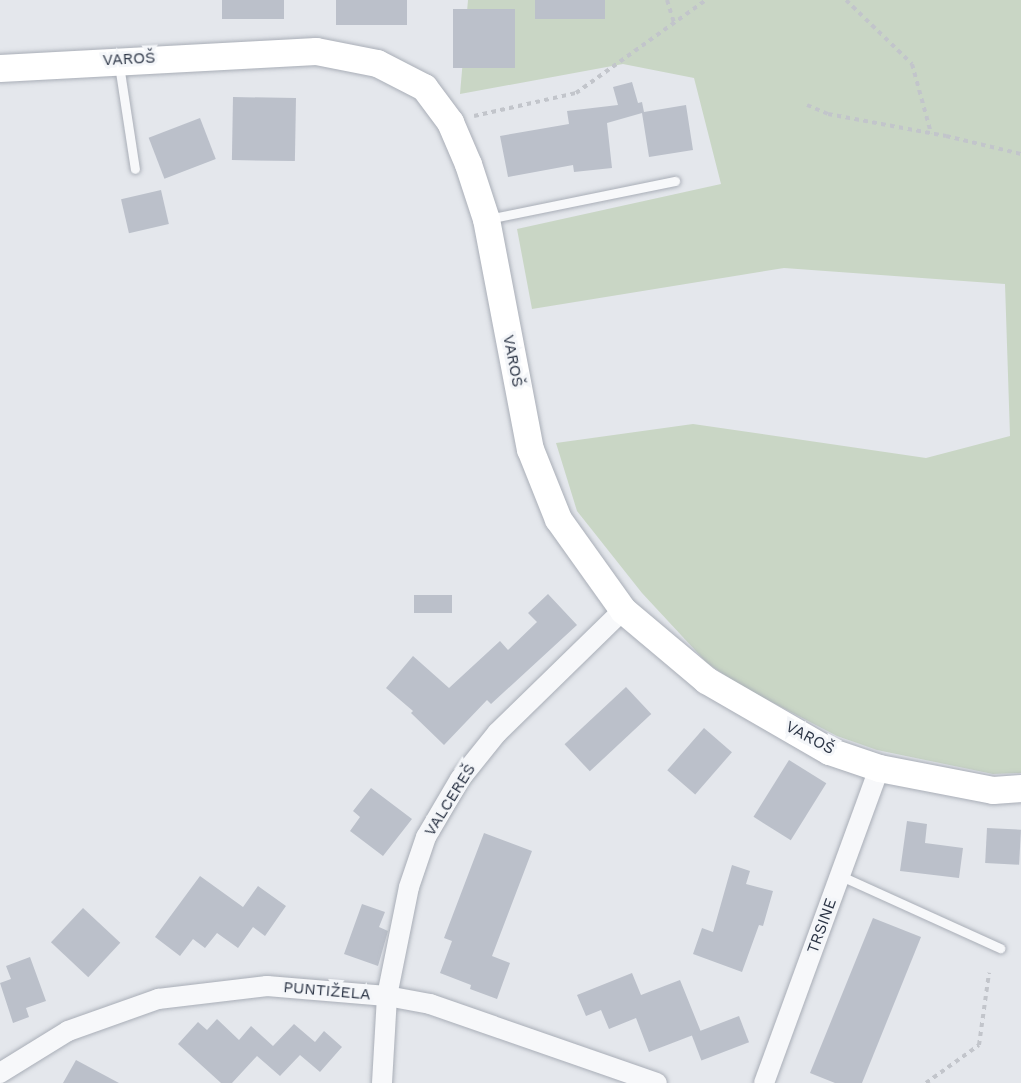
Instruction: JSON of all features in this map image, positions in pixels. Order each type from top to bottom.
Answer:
[{"type":"main road","name":"VAROŠ","points":[[0,68],[316,51],[377,63],[424,87],[450,122],[468,164],[486,219],[530,449],[558,519],[623,610],[706,680],[829,751],[879,768],[993,790],[1021,788]]},
{"type":"street","name":"VALCEREŠ","points":[[382,1083],[387,996],[409,887],[426,837],[460,779],[497,734],[623,610]]},
{"type":"street","name":"TRSINE","points":[[764,1083],[879,768]]},
{"type":"street","name":"PUNTIŽELA","points":[[0,1073],[68,1030],[158,999],[267,986],[387,996],[430,1004],[657,1083]]},
{"type":"lane","points":[[118,60],[135,170]]},
{"type":"lane","points":[[486,219],[675,181]]},
{"type":"lane","points":[[841,876],[1000,948]]},
{"type":"path","points":[[666,0],[674,23]]},
{"type":"path","points":[[450,122],[576,93],[705,0]]},
{"type":"path","points":[[846,0],[912,64],[931,133]]},
{"type":"path","points":[[807,105],[828,114],[931,133],[1021,154]]},
{"type":"path","points":[[926,1083],[979,1045],[989,973]]},
{"type":"green space","points":[[468,0],[1021,0],[1021,773],[993,774],[877,750],[837,736],[741,686],[707,663],[642,593],[577,511],[556,443],[693,424],[926,458],[1010,436],[1005,284],[784,268],[532,309],[517,229],[721,184],[694,78],[623,64],[460,94]]},
{"type":"building","points":[[222,0],[284,0],[284,19],[222,19]]},
{"type":"building","points":[[336,0],[407,0],[407,25],[336,25]]},
{"type":"building","points":[[535,0],[605,0],[605,19],[535,19]]},
{"type":"building","points":[[453,9],[515,9],[515,68],[453,68]]},
{"type":"building","points":[[632,82],[638,103],[642,102],[644,112],[686,105],[693,150],[649,157],[642,113],[607,123],[612,168],[574,172],[573,165],[508,177],[500,136],[569,124],[567,111],[618,105],[613,87]]},
{"type":"building","points":[[233,97],[296,98],[295,161],[232,160]]},
{"type":"building","points":[[200,118],[216,159],[164,179],[149,138]]},
{"type":"building","points":[[161,190],[169,224],[129,233],[121,199]]},
{"type":"building","points":[[548,594],[577,625],[491,704],[487,700],[444,745],[411,713],[413,711],[386,688],[413,656],[449,688],[500,641],[508,650],[537,622],[528,613]]},
{"type":"building","points":[[414,595],[452,595],[452,613],[414,613]]},
{"type":"building","points":[[626,687],[651,714],[590,771],[565,744]]},
{"type":"building","points":[[704,728],[732,752],[695,795],[667,770]]},
{"type":"building","points":[[789,760],[826,783],[791,840],[753,817]]},
{"type":"building","points":[[371,788],[412,819],[383,856],[350,831],[360,817],[353,811]]},
{"type":"building","points":[[907,821],[927,824],[925,843],[963,848],[959,878],[900,871]]},
{"type":"building","points":[[987,828],[1021,830],[1019,865],[985,863]]},
{"type":"building","points":[[484,833],[532,851],[492,956],[510,963],[497,999],[470,989],[471,985],[440,973],[452,941],[444,938]]},
{"type":"building","points":[[732,865],[750,871],[746,884],[773,891],[763,926],[759,925],[742,972],[693,954],[702,928],[713,932]]},
{"type":"building","points":[[200,876],[243,907],[258,886],[286,906],[265,936],[253,927],[238,948],[217,933],[205,948],[193,939],[180,956],[155,937]]},
{"type":"building","points":[[362,904],[385,912],[379,927],[388,931],[378,966],[344,954]]},
{"type":"building","points":[[83,908],[120,943],[88,977],[51,942]]},
{"type":"building","points":[[873,918],[921,937],[862,1083],[835,1083],[810,1073]]},
{"type":"building","points":[[30,957],[46,1001],[26,1008],[29,1017],[13,1023],[0,983],[11,979],[6,966]]},
{"type":"building","points":[[632,973],[641,995],[680,980],[701,1032],[649,1052],[636,1018],[609,1029],[601,1010],[586,1016],[577,995]]},
{"type":"building","points":[[739,1016],[749,1042],[701,1060],[691,1034]]},
{"type":"building","points":[[217,1019],[239,1040],[251,1026],[273,1046],[294,1024],[315,1042],[324,1031],[342,1047],[320,1072],[300,1055],[280,1076],[257,1056],[232,1083],[221,1083],[178,1044],[198,1022],[207,1030]]},
{"type":"building","points":[[76,1060],[119,1083],[63,1083]]}]
